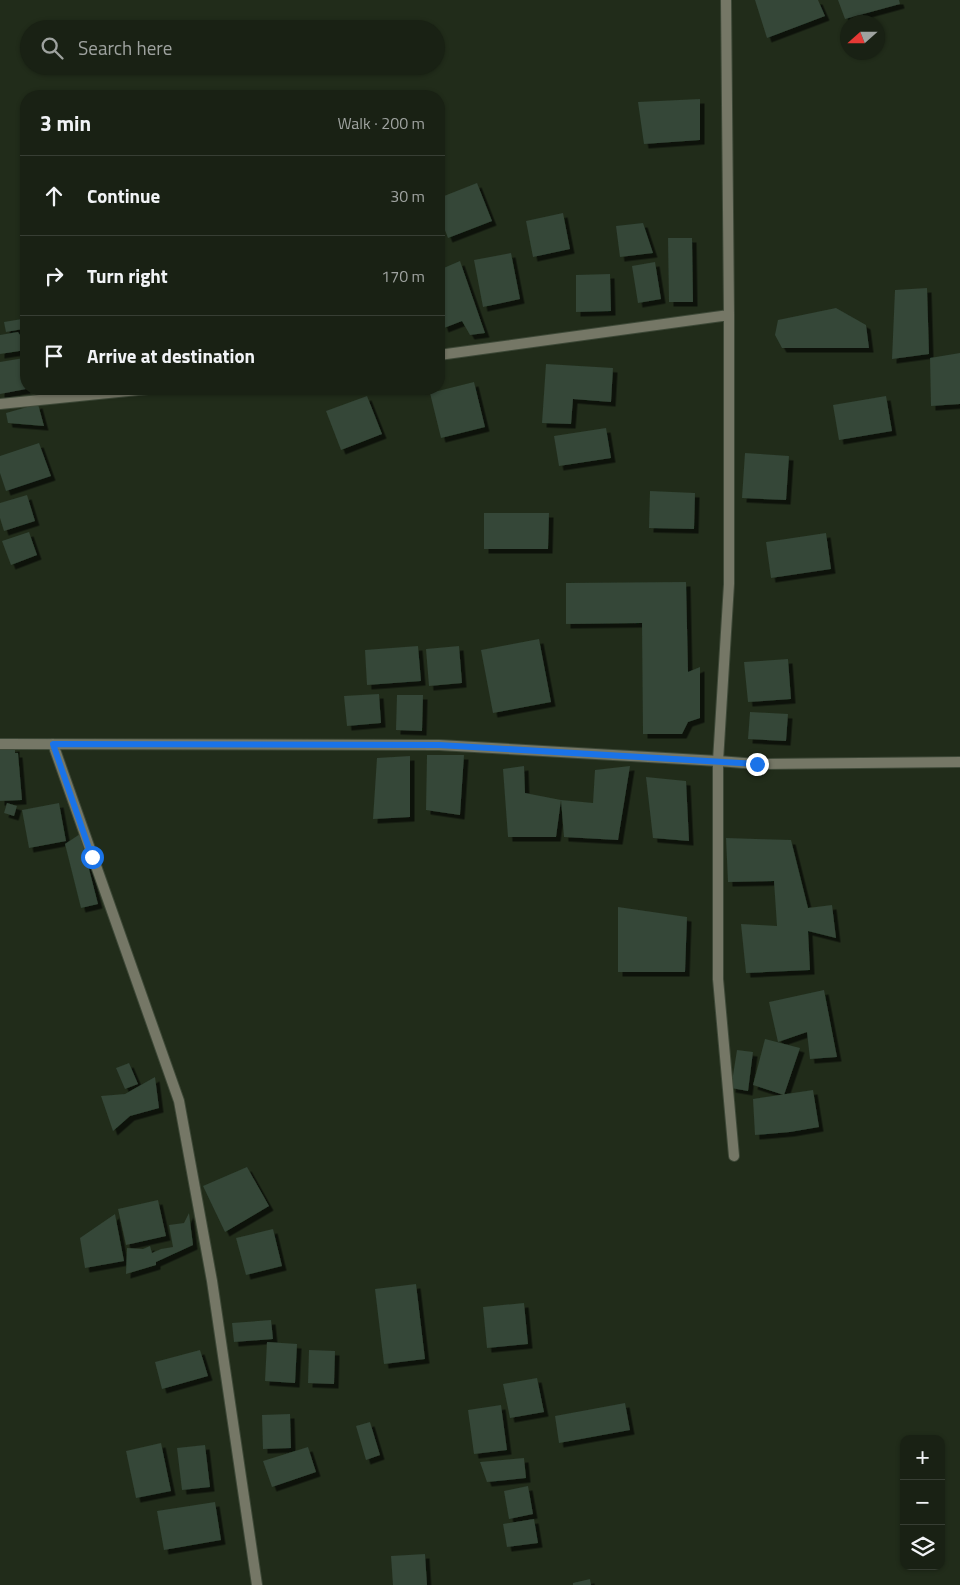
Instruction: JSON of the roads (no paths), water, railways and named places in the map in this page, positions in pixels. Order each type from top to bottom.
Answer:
[{"type":"street","points":[[726,0],[729,315],[728,584],[718,761],[718,979],[734,1156]]},
{"type":"street","points":[[445,354],[729,315]]},
{"type":"street","points":[[0,404],[89,395]]},
{"type":"street","points":[[0,744],[439,745],[757,764],[960,762]]},
{"type":"street","points":[[53,744],[179,1101],[212,1281],[257,1585]]}]
